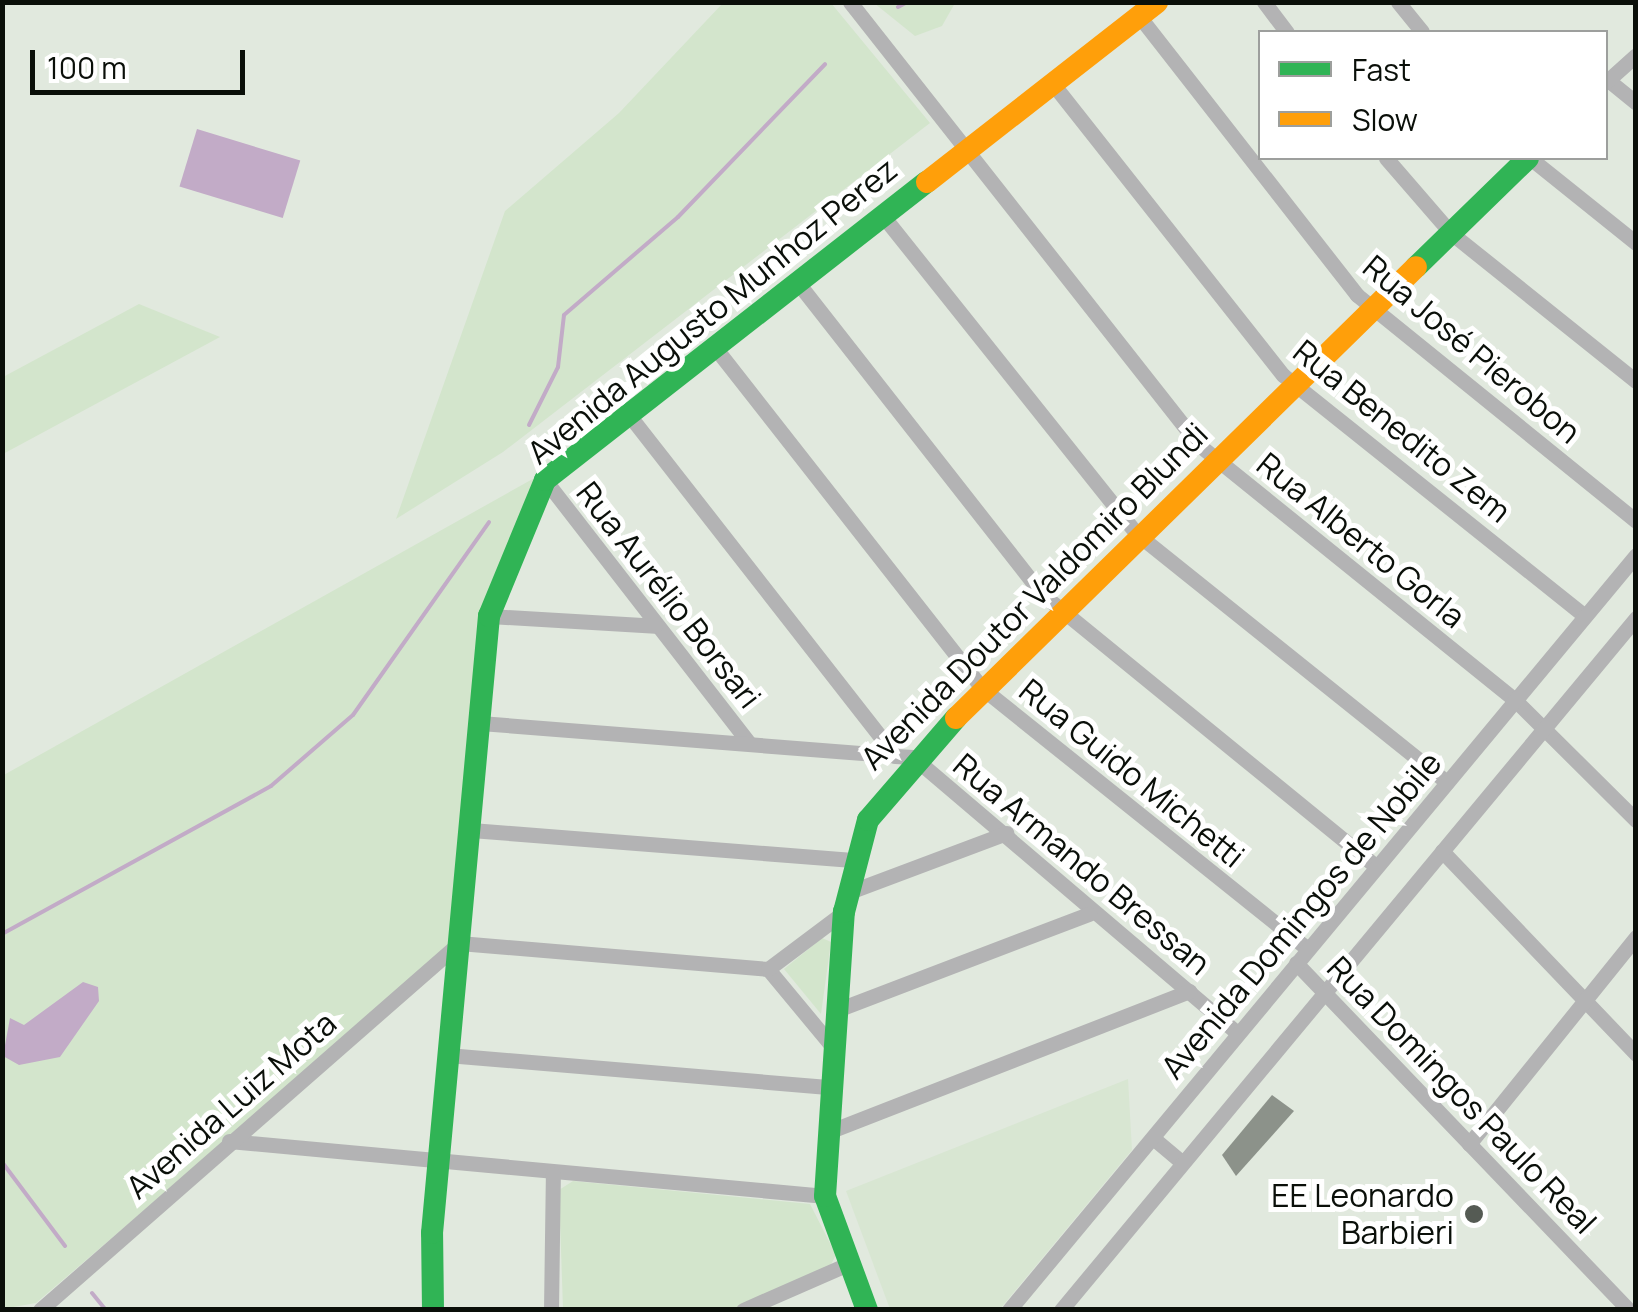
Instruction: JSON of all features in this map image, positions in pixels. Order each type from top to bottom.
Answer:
[{"type":"street","name":"Rua Alberto Gorla","points":[[850,2],[1214,458],[1516,700],[1636,820]]},
{"type":"street","points":[[1264,2],[1285,30]]},
{"type":"street","points":[[1398,2],[1420,30]]},
{"type":"street","name":"Avenida Augusto Munhoz Perez","points":[[433,1310],[446,1055],[472,830],[490,616],[544,480],[1148,9]]},
{"type":"street","name":"Rua José Pierobon","points":[[1148,9],[1258,156]]},
{"type":"street","points":[[1608,80],[1636,55]]},
{"type":"street","points":[[1608,82],[1636,103]]},
{"type":"street","name":"Rua Benedito Zem","points":[[1053,84],[1294,384],[1585,616]]},
{"type":"street","name":"Rua José Pierobon","points":[[1261,160],[1374,310],[1636,522]]},
{"type":"street","points":[[1388,160],[1451,232],[1636,382]]},
{"type":"street","name":"Avenida Doutor Valdomiro Blundi","points":[[867,1310],[824,1196],[828,1087],[856,860],[868,820],[904,757],[982,688],[1214,458],[1374,310],[1527,160]]},
{"type":"street","points":[[1532,160],[1636,242]]},
{"type":"street","points":[[884,216],[1137,534],[1447,782]]},
{"type":"street","points":[[798,283],[1060,610],[1376,866]]},
{"type":"street","name":"Rua Guido Michetti","points":[[713,345],[982,688],[1308,948]]},
{"type":"street","name":"Rua Armando Bressan","points":[[629,415],[904,757],[1006,832],[1089,914],[1238,1033]]},
{"type":"street","name":"Rua Aurélio Borsari","points":[[544,480],[749,744]]},
{"type":"street","name":"Avenida Domingos de Nobile","points":[[1009,1310],[1636,555]]},
{"type":"street","points":[[490,616],[655,626]]},
{"type":"street","name":"Avenida Domingos de Nobile","points":[[1061,1310],[1636,618]]},
{"type":"street","points":[[480,724],[904,757]]},
{"type":"street","points":[[472,830],[856,860]]},
{"type":"street","points":[[459,943],[768,968],[848,902],[1006,832]]},
{"type":"street","points":[[1442,851],[1636,1054]]},
{"type":"street","points":[[838,1010],[1089,914]]},
{"type":"street","points":[[1469,1144],[1636,937]]},
{"type":"street","name":"Avenida Luiz Mota","points":[[40,1310],[459,943]]},
{"type":"street","name":"Rua Domingos Paulo Real","points":[[1296,963],[1629,1310]]},
{"type":"street","points":[[768,968],[832,1046]]},
{"type":"street","points":[[828,1132],[1189,992]]},
{"type":"street","points":[[446,1055],[828,1087]]},
{"type":"street","points":[[1152,1138],[1182,1162]]},
{"type":"street","points":[[230,1142],[824,1196]]},
{"type":"street","points":[[551,1310],[553,1174]]},
{"type":"street","points":[[743,1310],[848,1264]]},
{"type":"shaded area","points":[[723,3],[831,3],[930,123],[503,452],[396,519],[505,211],[619,113]]},
{"type":"shaded area","points":[[874,3],[955,3],[942,26],[915,36]]},
{"type":"shaded area","points":[[197,129],[300,161],[283,218],[179,186]]},
{"type":"shaded area","points":[[139,304],[220,337],[3,454],[3,377]]},
{"type":"shaded area","points":[[556,466],[480,615],[457,942],[36,1303],[2,1309],[2,776]]},
{"type":"shaded area","points":[[822,938],[831,942],[821,1014],[784,969]]},
{"type":"shaded area","points":[[83,982],[98,987],[99,1001],[60,1057],[19,1065],[3,1056],[10,1018],[24,1025]]},
{"type":"shaded area","points":[[1128,1079],[1132,1150],[1000,1309],[890,1309],[846,1191]]},
{"type":"shaded area","points":[[573,1181],[810,1204],[836,1255],[828,1270],[732,1309],[563,1309],[559,1190]]},
{"type":"building","points":[[1272,1095],[1294,1111],[1236,1176],[1222,1155]]},
{"type":"waterway","points":[[898,7],[907,2]]},
{"type":"waterway","points":[[529,425],[558,367],[564,315],[678,217],[825,64]]},
{"type":"waterway","points":[[2,934],[271,786],[353,715],[489,522]]},
{"type":"waterway","points":[[2,1162],[65,1246]]},
{"type":"waterway","points":[[92,1293],[106,1310]]},
{"type":"traffic: fast","points":[[1416,267],[1526,160]]},
{"type":"traffic: fast","points":[[433,1310],[432,1233],[489,616],[545,480],[927,182]]},
{"type":"traffic: fast","points":[[867,1310],[825,1196],[844,912],[868,820],[956,718]]},
{"type":"traffic: slow","points":[[927,182],[1157,2]]},
{"type":"traffic: slow","points":[[956,718],[1416,267]]},
{"type":"place","name":"EE Leonardo Barbieri","points":[[1474,1214]]}]
